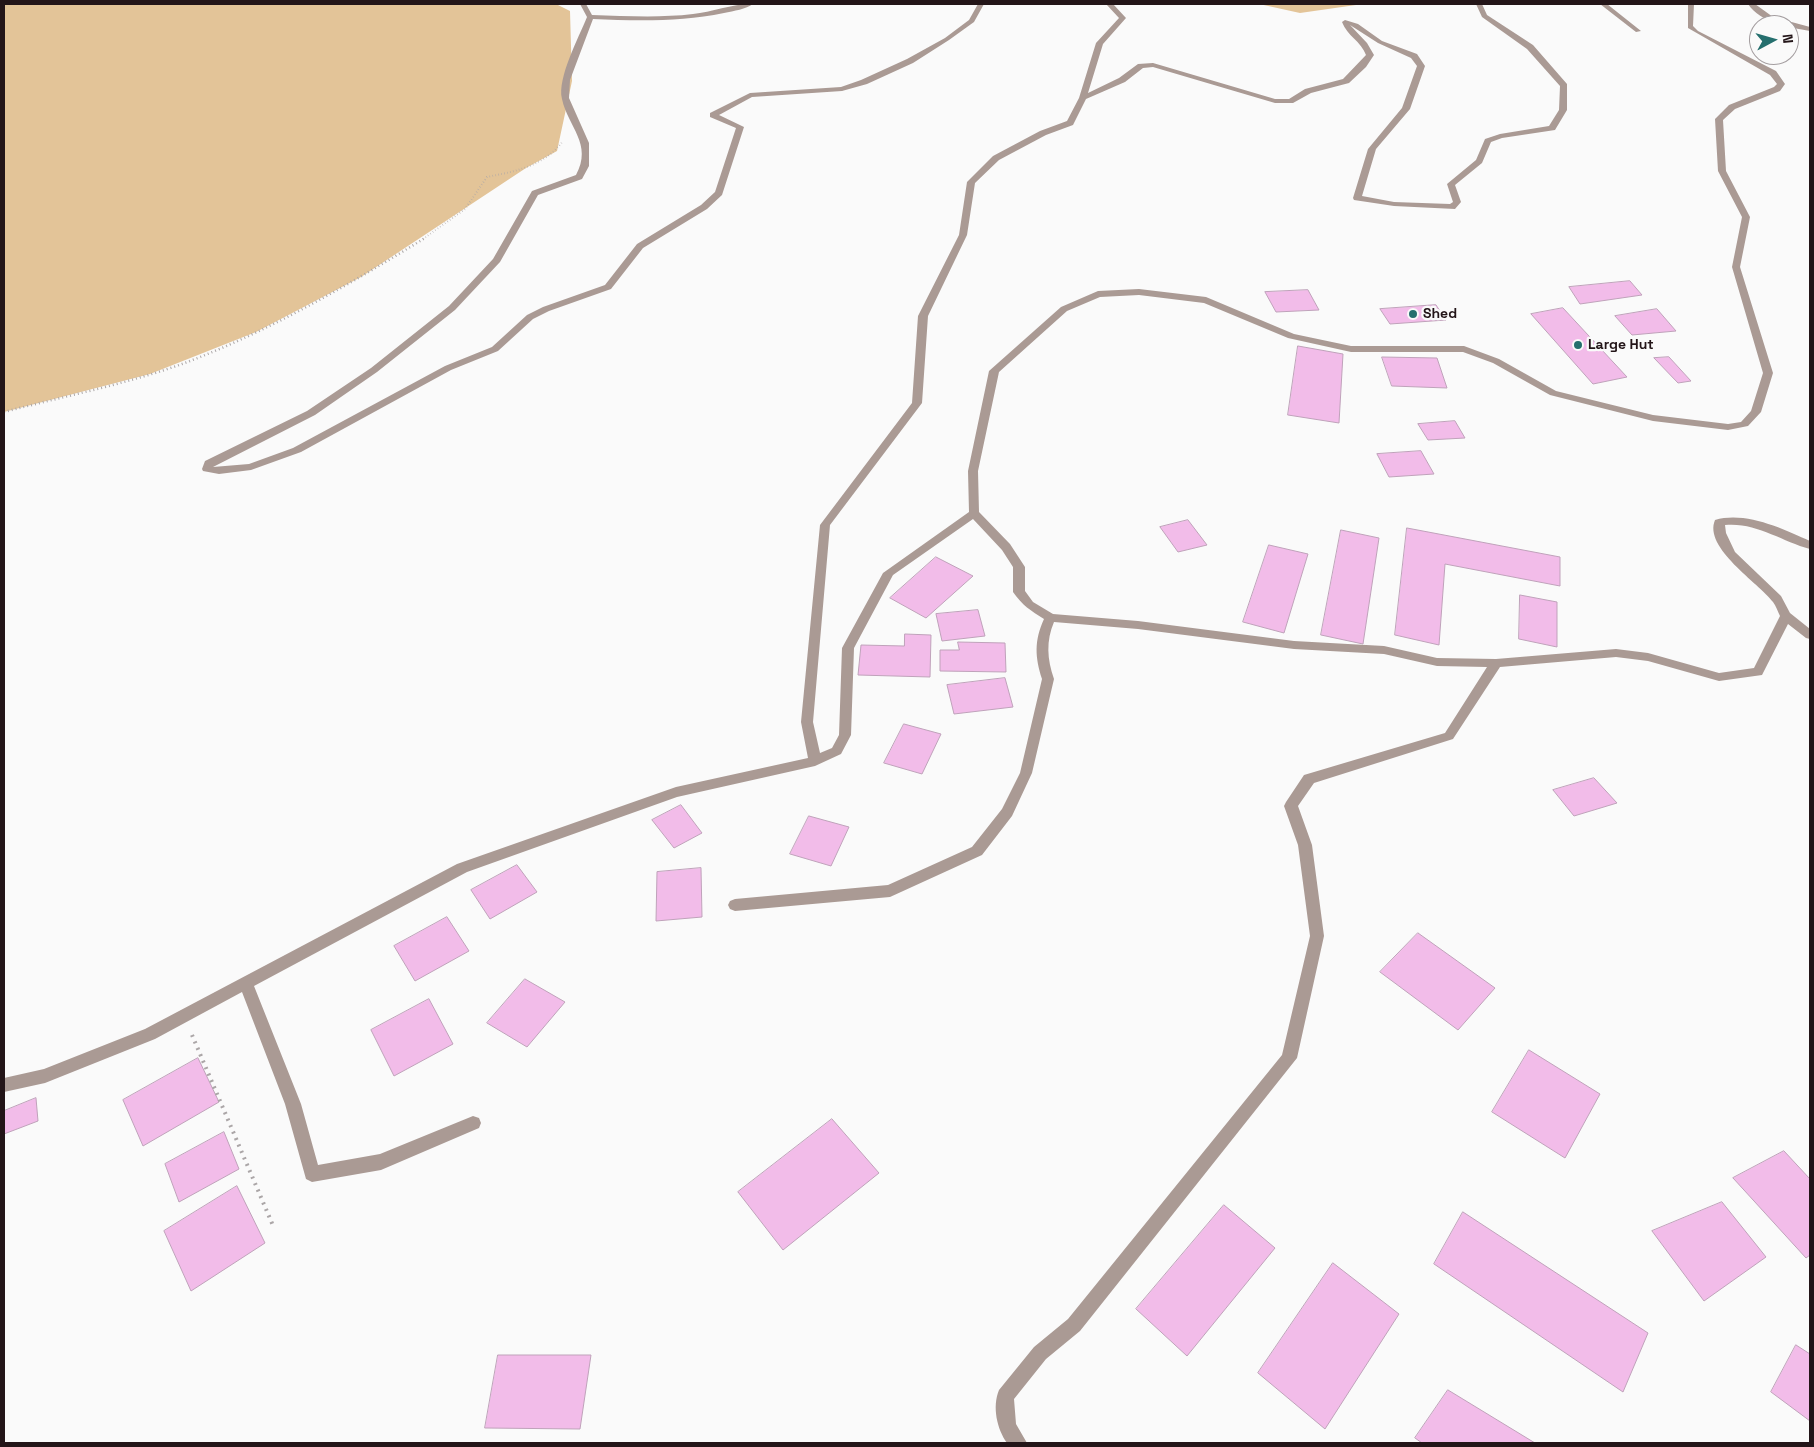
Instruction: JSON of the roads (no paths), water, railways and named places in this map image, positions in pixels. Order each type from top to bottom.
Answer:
[{"type":"street","points":[[583,4],[590,17],[566,80],[565,98],[585,144],[585,166],[579,177],[535,193],[497,260],[452,308],[374,370],[311,413],[208,463],[207,469],[219,472],[251,467],[297,450],[448,368],[495,350],[530,317],[546,309],[608,287],[640,246],[704,207],[719,193],[740,127],[712,115],[750,95],[842,89],[864,82],[910,61],[947,40],[972,22],[981,4]]},
{"type":"street","points":[[590,17],[686,18],[730,11],[750,4]]},
{"type":"street","points":[[815,761],[807,722],[825,526],[917,403],[923,316],[963,235],[970,182],[996,158],[1043,133],[1070,123],[1083,98],[1100,43],[1123,18],[1109,4]]},
{"type":"street","points":[[1083,98],[1122,80],[1141,66],[1153,64],[1275,101],[1290,101],[1308,91],[1346,81],[1363,65],[1370,55],[1368,46],[1347,30],[1344,22],[1356,25],[1380,42],[1414,56],[1421,66],[1406,109],[1372,149],[1357,198],[1394,204],[1452,207],[1457,202],[1451,184],[1479,162],[1488,141],[1500,136],[1552,128],[1563,110],[1564,86],[1530,47],[1484,16],[1479,4]]},
{"type":"street","points":[[1603,4],[1638,31]]},
{"type":"street","points":[[1691,4],[1690,27],[1773,73],[1781,84],[1777,89],[1732,108],[1719,119],[1722,171],[1746,217],[1736,267],[1768,372],[1756,412],[1744,424],[1728,427],[1654,418],[1553,393],[1496,361],[1464,349],[1351,349],[1291,336],[1206,300],[1139,292],[1098,294],[1064,309],[994,371],[973,472],[974,513],[1006,547],[1019,567],[1019,592],[1029,605],[1050,618],[1138,625],[1294,645],[1384,650],[1437,662],[1496,662],[1616,653],[1648,657],[1719,677],[1758,672],[1786,616]]},
{"type":"street","points":[[1751,4],[1757,12],[1765,16],[1810,30]]},
{"type":"street","points":[[4,1085],[45,1076],[150,1034],[462,868],[676,792],[815,761],[837,751],[844,734],[848,648],[889,573],[974,513]]},
{"type":"street","points":[[1810,545],[1744,522],[1730,520],[1719,522],[1718,532],[1728,550],[1778,601],[1786,616],[1810,635]]},
{"type":"street","points":[[735,905],[890,891],[977,851],[1008,812],[1026,773],[1048,679],[1042,664],[1042,636],[1050,618]]},
{"type":"street","points":[[1018,1443],[1007,1427],[1005,1396],[1040,1353],[1074,1325],[1289,1058],[1317,936],[1305,845],[1290,806],[1309,778],[1449,736],[1496,662]]},
{"type":"street","points":[[246,983],[294,1104],[312,1174],[381,1162],[473,1123]]},
{"type":"place","name":"Shed","points":[[1413,314]]},
{"type":"place","name":"Large Hut","points":[[1578,345]]}]
